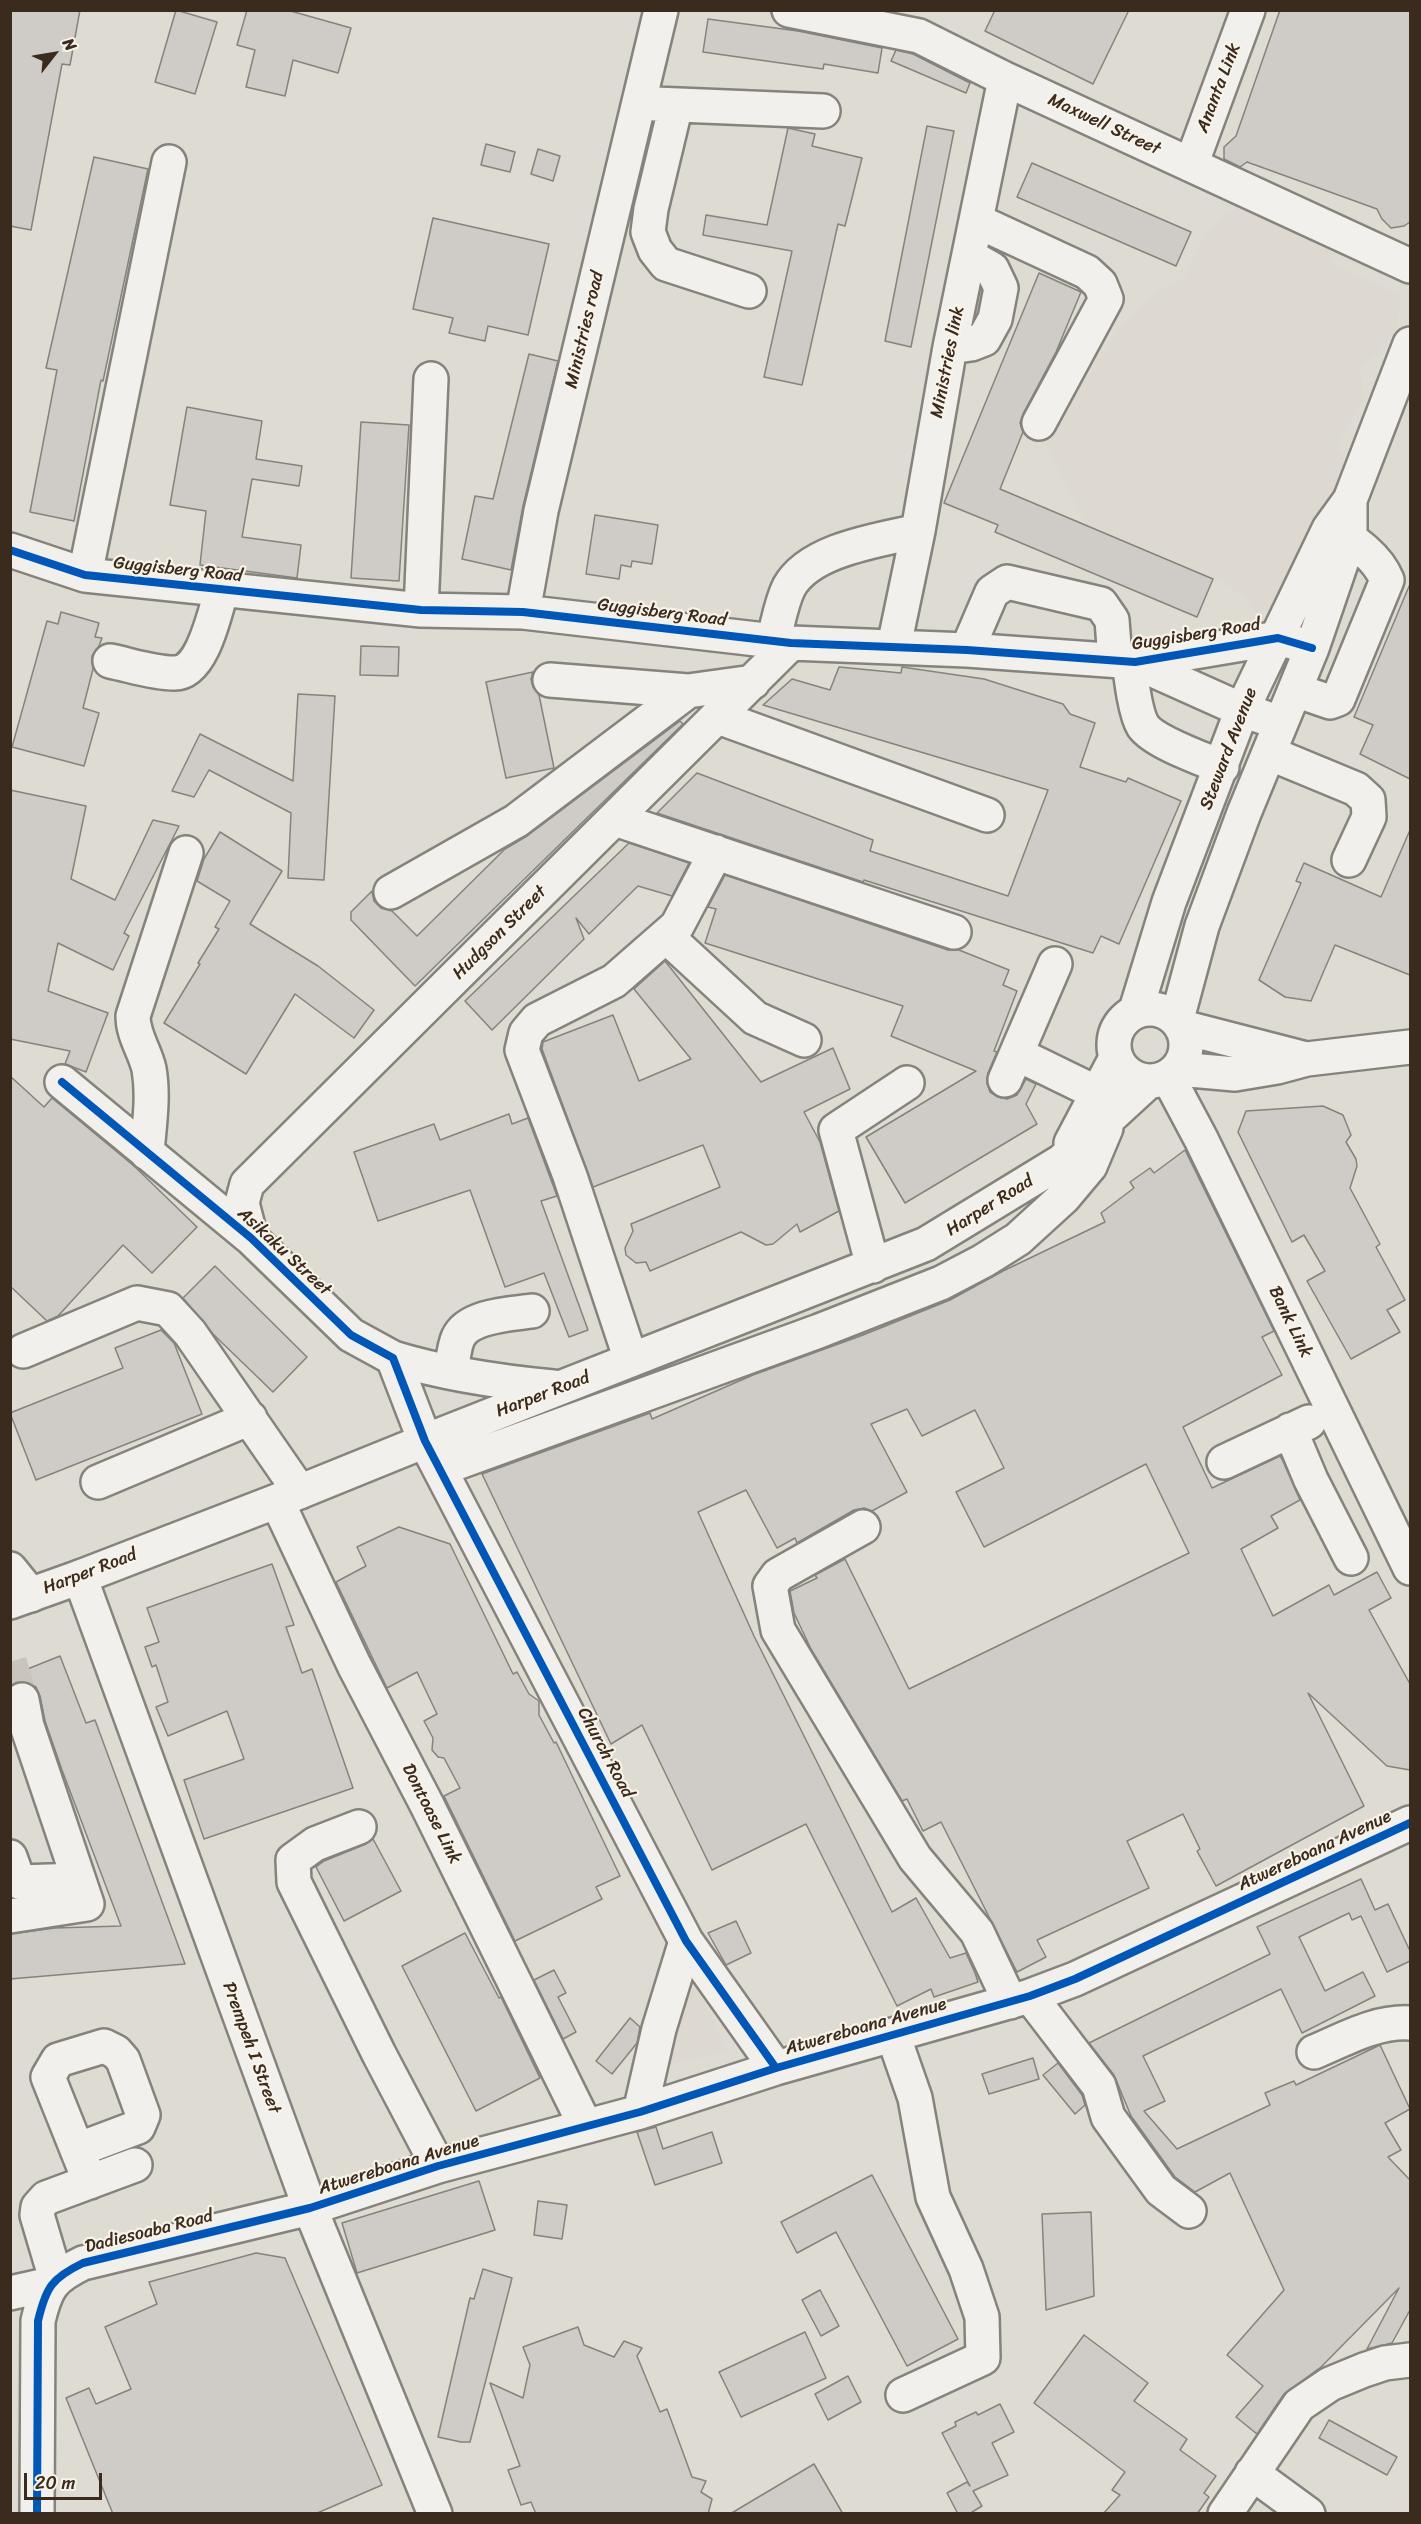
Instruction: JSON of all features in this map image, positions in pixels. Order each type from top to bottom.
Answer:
[{"type":"street","name":"Ministries road","points":[[523,612],[541,511],[661,10]]},
{"type":"street","name":"Maxwell Street","points":[[789,10],[919,36],[1005,79],[1410,266]]},
{"type":"street","name":"Ananta Link","points":[[1191,165],[1248,10]]},
{"type":"street","name":"Ministries link","points":[[894,646],[918,531],[950,347],[1005,79]]},
{"type":"street","points":[[639,103],[823,111]]},
{"type":"street","points":[[676,105],[651,208],[648,232],[655,250],[666,264],[749,291]]},
{"type":"street","points":[[85,575],[169,162]]},
{"type":"street","points":[[976,221],[1087,272],[1100,284],[1106,299],[1039,423]]},
{"type":"street","name":"Steward Avenue","points":[[1179,1023],[1202,926],[1312,648],[1339,533],[1410,344]]},
{"type":"street","points":[[421,610],[431,379]]},
{"type":"street","points":[[782,642],[790,587],[809,567],[842,549],[918,531]]},
{"type":"street","points":[[1295,690],[1330,702],[1338,699],[1388,580],[1383,569],[1339,533]]},
{"type":"street","name":"Steward Avenue","points":[[1136,1010],[1168,902],[1242,711],[1278,638],[1339,533]]},
{"type":"street","name":"Guggisberg Road","points":[[10,550],[85,575],[421,610],[523,612],[782,642],[967,650],[1126,661],[1278,638],[1312,648]]},
{"type":"street","points":[[967,650],[992,592],[1007,582],[1101,604],[1112,620],[1126,661],[1143,726],[1162,741],[1222,767]]},
{"type":"street","points":[[110,661],[176,674],[191,666],[204,647],[222,589]]},
{"type":"street","name":"Hudgson Street","points":[[251,1238],[242,1203],[247,1184],[753,682],[782,642]]},
{"type":"street","name":"Guggisberg Road","points":[[1126,661],[1242,711],[1282,723]]},
{"type":"street","points":[[550,680],[688,691],[753,682]]},
{"type":"street","points":[[391,892],[516,821],[688,691]]},
{"type":"street","points":[[718,717],[987,815]]},
{"type":"street","points":[[1269,753],[1356,789],[1368,800],[1369,817],[1349,860]]},
{"type":"street","points":[[615,819],[954,932]]},
{"type":"street","points":[[631,1360],[570,1176],[522,1050],[526,1034],[537,1020],[614,981],[677,926],[716,852]]},
{"type":"street","points":[[147,1153],[150,1077],[133,1029],[133,1016],[186,853]]},
{"type":"street","points":[[666,936],[755,1018],[804,1040]]},
{"type":"street","points":[[393,1358],[432,1455],[819,1331],[951,1278],[1018,1239],[1064,1197],[1090,1166],[1103,1106],[1011,1067],[1055,964]]},
{"type":"street","points":[[1307,1059],[1179,1023],[1158,1009],[1136,1010],[1119,1025],[1113,1047],[1123,1070],[1135,1078],[1235,1074],[1307,1059],[1410,1051]]},
{"type":"street","points":[[1165,1076],[1185,1056],[1186,1041],[1179,1023]]},
{"type":"street","name":"Harper Road","points":[[21,1598],[289,1497],[432,1455],[561,1388],[926,1245],[1062,1161],[1103,1106],[1116,1058]]},
{"type":"street","name":"Harper Road","points":[[1103,1106],[1165,1076]]},
{"type":"street","name":"Bank Link","points":[[1165,1076],[1206,1149],[1410,1568]]},
{"type":"street","name":"Asikaku Street","points":[[62,1082],[251,1238],[351,1335],[393,1358],[427,1369],[451,1371],[498,1382],[561,1388]]},
{"type":"street","points":[[873,1266],[836,1130],[907,1083]]},
{"type":"street","name":"Dontoase Link","points":[[23,1351],[137,1303],[168,1309],[190,1332],[250,1418],[289,1497],[354,1665],[428,1805],[585,2125]]},
{"type":"street","points":[[451,1371],[458,1336],[469,1326],[489,1316],[532,1311]]},
{"type":"street","points":[[1224,1462],[1332,1411]]},
{"type":"street","points":[[98,1482],[250,1418]]},
{"type":"street","points":[[1290,1430],[1311,1480],[1351,1558]]},
{"type":"street","name":"Church Road","points":[[432,1455],[686,1941],[776,2068]]},
{"type":"street","points":[[863,1527],[778,1575],[770,1586],[778,1630],[915,1858],[977,1932],[1020,1999],[1099,2086],[1108,2117],[1161,2190],[1189,2211]]},
{"type":"street","points":[[10,1569],[21,1598]]},
{"type":"street","name":"Prempeh I Street","points":[[80,1577],[310,2208],[435,2514]]},
{"type":"street","points":[[10,1916],[87,1904],[20,1720]]},
{"type":"street","name":"Atwereboana Avenue","points":[[310,2208],[438,2166],[640,2112],[776,2068],[1020,1999],[1075,1979],[1410,1823]]},
{"type":"street","points":[[359,1827],[315,1844],[293,1860],[294,1882],[379,2054],[438,2166]]},
{"type":"street","points":[[10,1857],[20,1882],[79,1880]]},
{"type":"street","points":[[640,2112],[659,2029],[686,1941]]},
{"type":"street","points":[[1314,2052],[1376,2026],[1398,2022],[1410,2023]]},
{"type":"street","points":[[893,2035],[915,2098],[933,2197],[966,2269],[982,2317],[983,2358],[903,2395]]},
{"type":"street","points":[[77,2150],[90,2182]]},
{"type":"street","points":[[37,2514],[38,2321],[43,2300],[53,2282],[38,2207],[46,2199],[135,2165]]},
{"type":"street","name":"Dadiesoaba Road","points":[[10,2293],[53,2282],[83,2263],[310,2208]]},
{"type":"street","points":[[1225,2514],[1299,2405],[1330,2384],[1364,2370],[1385,2363],[1410,2360]]},
{"type":"street","points":[[1252,2472],[1308,2514]]},
{"type":"shaded area","points":[[11,11],[1410,11],[1410,2513],[11,2513]]},
{"type":"shaded area","points":[[1249,200],[1325,245],[1336,265],[1400,295],[1398,324],[1380,352],[1360,367],[1364,398],[1336,447],[1351,468],[1296,594],[1272,609],[1256,612],[1241,594],[1220,580],[1086,524],[1046,445],[1070,400],[1096,366],[1119,328],[1162,289],[1186,277],[1204,234],[1225,213]]},
{"type":"shaded area","points":[[687,1971],[729,2051],[661,2067]]},
{"type":"building","points":[[10,10],[80,10],[70,65],[62,64],[31,230],[10,226]]},
{"type":"building","points":[[176,10],[217,22],[195,94],[155,82]]},
{"type":"building","points":[[247,10],[287,10],[351,28],[338,73],[293,60],[285,96],[246,87],[255,50],[237,45]]},
{"type":"building","points":[[995,10],[1129,10],[1093,84],[985,31]]},
{"type":"building","points":[[1280,10],[1410,10],[1410,222],[1404,226],[1391,228],[1382,219],[1377,209],[1247,162],[1240,167],[1224,159],[1224,147],[1236,136]]},
{"type":"building","points":[[708,19],[798,31],[882,48],[878,73],[824,64],[823,69],[703,52]]},
{"type":"building","points":[[896,50],[913,54],[970,83],[966,93],[891,61]]},
{"type":"building","points":[[927,126],[954,131],[911,347],[885,341]]},
{"type":"building","points":[[788,128],[815,134],[812,146],[862,158],[845,226],[838,224],[802,385],[764,377],[792,251],[703,235],[706,215],[767,225]]},
{"type":"building","points":[[486,144],[515,152],[510,172],[481,165]]},
{"type":"building","points":[[538,149],[560,156],[553,181],[531,174]]},
{"type":"building","points":[[94,157],[148,169],[103,381],[101,380],[74,521],[30,512],[57,370],[46,368]]},
{"type":"building","points":[[1032,163],[1191,232],[1176,266],[1017,197]]},
{"type":"building","points":[[433,218],[549,244],[528,335],[488,326],[485,341],[449,333],[453,318],[413,309]]},
{"type":"building","points":[[1039,273],[1081,292],[1056,352],[1023,414],[1020,423],[1023,432],[1000,489],[1213,579],[1197,617],[995,532],[998,525],[944,503]]},
{"type":"building","points":[[529,354],[558,361],[523,506],[511,570],[462,559],[475,496],[493,499]]},
{"type":"building","points":[[187,407],[262,421],[256,459],[302,466],[299,486],[252,479],[242,537],[301,545],[297,578],[200,565],[206,511],[170,505]]},
{"type":"building","points":[[361,422],[409,425],[399,581],[351,578]]},
{"type":"building","points":[[595,515],[658,525],[652,564],[632,561],[631,567],[621,565],[619,579],[586,574]]},
{"type":"building","points":[[1410,584],[1410,779],[1360,754],[1373,725],[1354,717]]},
{"type":"building","points":[[61,612],[99,623],[95,637],[102,638],[92,656],[93,669],[83,708],[99,713],[84,766],[12,747],[47,621],[58,624]]},
{"type":"building","points":[[361,646],[399,647],[398,676],[360,675]]},
{"type":"building","points":[[839,667],[901,673],[902,667],[984,679],[1063,704],[1070,714],[1095,723],[1080,767],[1126,782],[1128,778],[1181,801],[1119,944],[1101,936],[1093,953],[864,880],[863,882],[657,813],[697,773],[873,840],[870,851],[1008,896],[1048,790],[763,705],[792,679],[830,690]]},
{"type":"building","points":[[533,672],[531,679],[539,695],[554,768],[506,778],[486,682]]},
{"type":"building","points":[[298,694],[335,696],[324,880],[288,878],[291,813],[209,770],[194,797],[172,791],[200,734],[293,781]]},
{"type":"building","points":[[680,721],[683,724],[415,986],[351,920],[351,912],[372,891],[374,901],[381,908],[392,911],[417,936],[505,849],[527,836]]},
{"type":"building","points":[[10,790],[86,806],[71,879],[115,900],[153,820],[179,826],[124,933],[129,936],[113,970],[58,943],[48,991],[108,1013],[86,1072],[65,1064],[70,1051],[10,1039]]},
{"type":"building","points":[[1410,830],[1410,975],[1335,945],[1311,1001],[1285,997],[1259,980],[1301,883],[1296,881],[1304,863],[1381,897]]},
{"type":"building","points":[[220,832],[282,871],[250,924],[318,966],[374,1010],[354,1038],[295,994],[246,1074],[164,1023],[219,929],[215,927],[230,901],[197,881],[204,859]]},
{"type":"building","points":[[629,843],[689,863],[672,896],[638,886],[589,934],[576,918],[584,939],[492,1030],[465,1001]]},
{"type":"building","points":[[725,875],[948,950],[959,950],[1009,970],[1003,985],[1017,991],[994,1051],[997,1052],[988,1073],[987,1083],[990,1092],[1007,1099],[1017,1095],[1026,1079],[1036,1084],[1026,1104],[1037,1124],[905,1203],[866,1137],[976,1071],[891,1036],[903,1006],[705,943],[716,909],[708,907]]},
{"type":"building","points":[[665,961],[761,1082],[833,1048],[850,1089],[804,1112],[820,1142],[839,1211],[800,1232],[797,1224],[773,1244],[766,1245],[741,1232],[650,1271],[646,1262],[636,1263],[626,1255],[625,1248],[633,1231],[631,1224],[720,1187],[703,1145],[593,1187],[542,1049],[543,1042],[613,1015],[639,1081],[691,1059],[634,989]]},
{"type":"building","points":[[10,1076],[44,1107],[52,1098],[134,1166],[197,1227],[152,1273],[123,1245],[58,1316],[47,1321],[10,1286]]},
{"type":"building","points":[[1323,1106],[1343,1115],[1351,1135],[1346,1142],[1356,1159],[1357,1166],[1350,1188],[1380,1244],[1376,1247],[1405,1300],[1387,1310],[1400,1332],[1351,1359],[1307,1281],[1325,1271],[1304,1235],[1292,1242],[1238,1132],[1246,1111]]},
{"type":"building","points":[[509,1114],[512,1124],[528,1118],[557,1196],[541,1201],[588,1330],[569,1337],[544,1273],[505,1287],[470,1190],[378,1221],[354,1152],[434,1124],[440,1140]]},
{"type":"building","points":[[1185,1150],[1274,1331],[1262,1337],[1282,1375],[1183,1427],[1212,1488],[1280,1456],[1282,1459],[1300,1500],[1271,1516],[1278,1528],[1241,1549],[1273,1616],[1329,1585],[1334,1595],[1377,1572],[1391,1598],[1369,1610],[1410,1684],[1410,1770],[1387,1766],[1308,1693],[1364,1806],[1216,1886],[1197,1851],[1200,1849],[1183,1814],[1127,1841],[1149,1888],[1037,1940],[1046,1957],[1017,1972],[941,1822],[923,1831],[907,1799],[902,1801],[811,1649],[794,1613],[790,1591],[817,1578],[815,1575],[845,1559],[909,1689],[1189,1553],[1146,1464],[984,1547],[956,1492],[1004,1468],[975,1410],[922,1436],[907,1409],[871,1424],[907,1492],[872,1511],[864,1508],[854,1510],[797,1543],[795,1538],[777,1548],[746,1490],[698,1512],[754,1636],[892,1912],[916,1898],[950,1958],[966,1953],[975,1973],[978,1982],[934,1997],[931,1989],[897,2006],[806,1824],[712,1870],[642,1725],[611,1744],[482,1474],[650,1413],[652,1419],[753,1375],[950,1300],[1003,1271],[1105,1222],[1101,1213],[1134,1188],[1130,1182],[1150,1168],[1154,1173]]},
{"type":"building","points":[[215,1266],[307,1357],[273,1392],[213,1334],[183,1298]]},
{"type":"building","points":[[161,1330],[174,1343],[202,1414],[36,1480],[10,1413],[123,1368],[115,1348]]},
{"type":"building","points":[[399,1527],[450,1544],[513,1674],[517,1672],[529,1694],[539,1701],[539,1715],[554,1743],[556,1742],[620,1876],[596,1887],[602,1899],[515,1941],[444,1796],[460,1788],[444,1758],[438,1757],[432,1750],[433,1738],[424,1721],[437,1714],[417,1672],[387,1688],[336,1582],[366,1566],[357,1547]]},
{"type":"building","points":[[272,1564],[294,1625],[286,1627],[302,1673],[312,1669],[353,1788],[204,1839],[184,1780],[244,1759],[227,1711],[168,1736],[156,1707],[168,1702],[156,1665],[152,1667],[145,1647],[159,1642],[147,1608]]},
{"type":"building","points":[[60,1656],[86,1723],[95,1720],[185,1964],[10,1979],[10,1934],[55,1928],[121,1926],[62,1770],[36,1687],[28,1682],[10,1685],[10,1676]]},
{"type":"building","points":[[373,1839],[401,1891],[344,1921],[316,1867],[324,1861]]},
{"type":"building","points":[[1361,1879],[1375,1910],[1388,1904],[1410,1951],[1410,1961],[1387,1972],[1361,1916],[1352,1920],[1349,1913],[1299,1937],[1325,1991],[1363,1972],[1375,1996],[1302,2033],[1281,1989],[1143,2056],[1165,2101],[1144,2111],[1177,2149],[1270,2105],[1265,2093],[1294,2081],[1296,2085],[1380,2045],[1410,2109],[1385,2123],[1401,2150],[1388,2157],[1410,2180],[1410,2310],[1392,2343],[1367,2349],[1399,2288],[1321,2367],[1284,2394],[1257,2434],[1236,2417],[1263,2386],[1227,2355],[1284,2290],[1230,2173],[1195,2192],[1175,2177],[1131,2116],[1114,2075],[1089,2043],[1270,1954],[1257,1927]]},
{"type":"building","points":[[736,1921],[751,1953],[726,1965],[708,1933]]},
{"type":"building","points":[[465,1933],[499,1998],[501,1997],[540,2078],[476,2111],[402,1966]]},
{"type":"building","points":[[554,1970],[566,1993],[558,1997],[576,2032],[563,2039],[534,1980]]},
{"type":"building","points":[[630,2018],[640,2027],[637,2043],[612,2074],[596,2061]]},
{"type":"building","points":[[1033,2058],[1039,2079],[989,2094],[982,2074]]},
{"type":"building","points":[[1058,2063],[1082,2095],[1085,2105],[1075,2114],[1043,2075]]},
{"type":"building","points":[[656,2127],[663,2149],[712,2132],[722,2163],[655,2185],[637,2132]]},
{"type":"building","points":[[872,2175],[958,2339],[907,2366],[836,2232],[797,2253],[781,2222]]},
{"type":"building","points":[[479,2181],[495,2230],[357,2273],[342,2223]]},
{"type":"building","points":[[538,2201],[567,2205],[562,2239],[534,2235]]},
{"type":"building","points":[[1091,2212],[1094,2296],[1046,2310],[1042,2214]]},
{"type":"building","points":[[256,2253],[285,2258],[382,2485],[315,2514],[113,2514],[66,2398],[89,2388],[96,2404],[131,2389],[105,2327],[157,2304],[149,2282]]},
{"type":"building","points":[[483,2269],[512,2278],[470,2442],[461,2442],[438,2437],[470,2298],[474,2299]]},
{"type":"building","points":[[820,2290],[839,2326],[821,2336],[802,2300]]},
{"type":"building","points":[[578,2327],[584,2345],[614,2357],[624,2341],[642,2348],[637,2356],[660,2412],[667,2409],[692,2477],[706,2481],[701,2492],[712,2499],[708,2514],[536,2514],[531,2502],[521,2505],[508,2470],[520,2466],[490,2383],[523,2398],[530,2365],[523,2347]]},
{"type":"building","points":[[805,2332],[826,2378],[741,2417],[719,2372]]},
{"type":"building","points":[[1084,2335],[1148,2383],[1134,2401],[1187,2439],[1180,2450],[1216,2476],[1204,2493],[1209,2497],[1197,2514],[1103,2514],[1120,2495],[1112,2490],[1125,2472],[1034,2403]]},
{"type":"building","points":[[848,2376],[861,2402],[828,2420],[815,2394]]},
{"type":"building","points":[[1000,2404],[1014,2432],[992,2443],[1008,2475],[973,2491],[982,2506],[969,2514],[958,2514],[947,2493],[967,2482],[970,2486],[942,2433],[956,2426],[955,2422],[976,2412],[978,2415]]},
{"type":"building","points":[[1329,2420],[1397,2457],[1387,2475],[1319,2438]]},
{"type":"building","points":[[814,2464],[843,2514],[730,2514]]},
{"type":"tunnel","points":[[10,1662],[22,1700]]},
{"type":"cycle path","points":[[10,550],[85,575],[421,610],[523,612],[791,643],[967,650],[1135,662],[1278,638],[1312,648]]},
{"type":"cycle path","points":[[62,1082],[251,1238],[351,1335],[393,1358],[425,1441],[686,1941],[776,2068]]},
{"type":"cycle path","points":[[37,2514],[38,2321],[44,2300],[52,2285],[64,2274],[83,2263],[310,2208],[438,2166],[640,2112],[776,2068],[1030,1996],[1075,1979],[1410,1823]]}]
